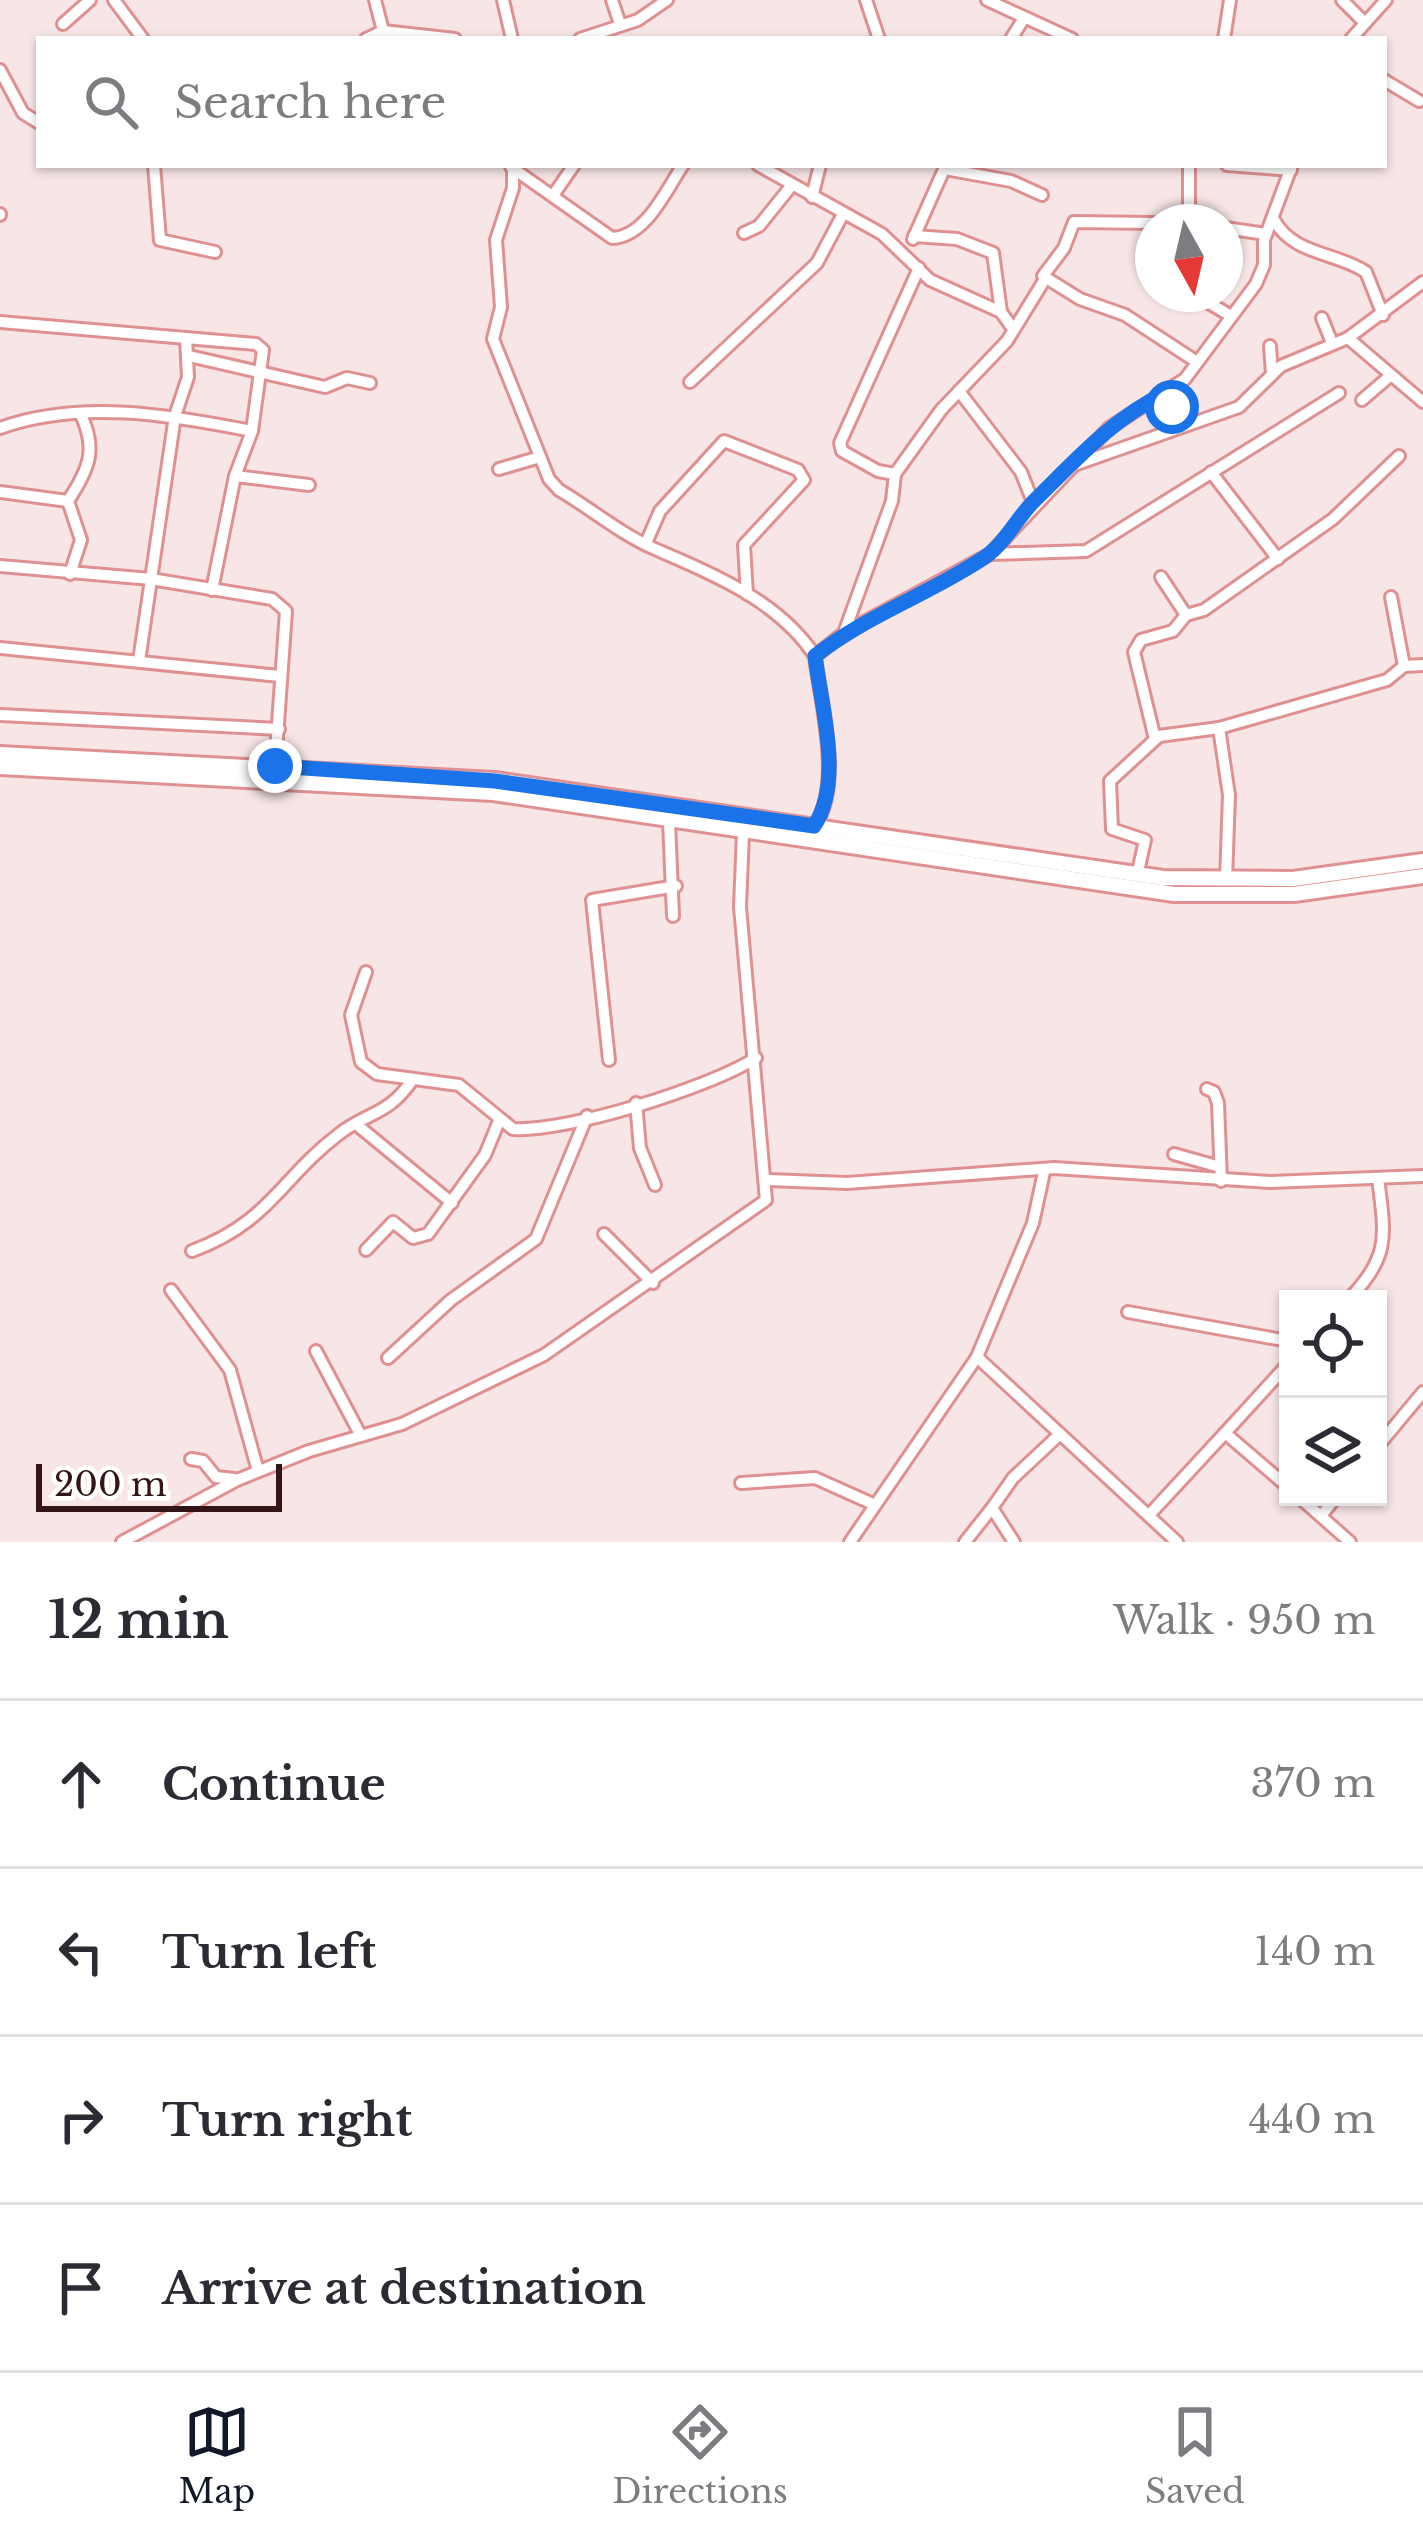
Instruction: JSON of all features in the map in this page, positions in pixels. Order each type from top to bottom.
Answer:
[{"type":"main road","points":[[0,754],[92,765],[478,792],[743,833],[1162,885],[1294,894],[1423,876]]},
{"type":"main road","points":[[0,767],[275,766],[495,781],[1137,876],[1162,885],[1292,879],[1423,861]]},
{"type":"street","points":[[63,25],[90,0]]},
{"type":"street","points":[[114,0],[141,36]]},
{"type":"street","points":[[375,0],[383,31]]},
{"type":"street","points":[[503,0],[511,36]]},
{"type":"street","points":[[612,0],[620,24]]},
{"type":"street","points":[[588,36],[638,20],[667,0]]},
{"type":"street","points":[[866,0],[878,36]]},
{"type":"street","points":[[987,0],[1065,36]]},
{"type":"street","points":[[1224,36],[1230,0]]},
{"type":"street","points":[[1342,0],[1365,23]]},
{"type":"street","points":[[1354,36],[1385,0]]},
{"type":"street","points":[[1013,36],[1024,18]]},
{"type":"street","points":[[372,36],[383,31],[427,36]]},
{"type":"street","points":[[0,70],[23,113],[36,122]]},
{"type":"street","points":[[1387,82],[1420,101]]},
{"type":"street","points":[[154,168],[160,240],[215,252]]},
{"type":"street","points":[[509,168],[513,188],[496,240],[501,307],[493,339],[541,457],[559,490],[646,543],[747,594],[798,631],[815,656],[828,770],[824,812],[814,826]]},
{"type":"street","points":[[512,168],[554,194],[599,233],[625,238],[650,215],[681,168]]},
{"type":"street","points":[[554,194],[572,168]]},
{"type":"street","points":[[763,168],[905,252],[942,288],[1001,312],[1012,326]]},
{"type":"street","points":[[812,197],[819,168]]},
{"type":"street","points":[[905,252],[945,168]]},
{"type":"street","points":[[950,168],[1011,181],[1042,195]]},
{"type":"street","points":[[1189,204],[1190,168]]},
{"type":"street","points":[[815,656],[844,633],[990,554],[1033,502],[1108,428],[1185,380],[1264,265],[1266,233],[1292,168]]},
{"type":"street","points":[[744,233],[759,226],[792,185]]},
{"type":"street","points":[[690,382],[817,263],[843,214]]},
{"type":"street","points":[[1274,220],[1280,233],[1313,252],[1366,272],[1383,315]]},
{"type":"street","points":[[844,633],[892,501],[895,474],[1037,298],[1074,222],[1135,223]]},
{"type":"street","points":[[1243,230],[1266,233]]},
{"type":"street","points":[[914,236],[956,239],[993,253],[1001,312]]},
{"type":"street","points":[[895,474],[842,451],[840,443],[920,268]]},
{"type":"street","points":[[1045,280],[1125,315],[1197,362]]},
{"type":"street","points":[[1073,466],[1239,407],[1272,374],[1348,338],[1423,282]]},
{"type":"street","points":[[1408,297],[1423,300]]},
{"type":"street","points":[[1224,312],[1231,316]]},
{"type":"street","points":[[1322,318],[1332,343]]},
{"type":"street","points":[[0,322],[256,344],[263,350],[252,431],[235,476],[212,590]]},
{"type":"street","points":[[140,661],[175,416],[189,356],[186,338]]},
{"type":"street","points":[[1348,338],[1423,401]]},
{"type":"street","points":[[1270,346],[1272,374]]},
{"type":"street","points":[[189,356],[325,387],[346,378],[370,382]]},
{"type":"street","points":[[1362,400],[1390,376]]},
{"type":"street","points":[[959,392],[1021,472],[1033,502]]},
{"type":"street","points":[[990,554],[1086,551],[1339,393]]},
{"type":"street","points":[[1164,394],[1192,423]]},
{"type":"street","points":[[0,428],[39,417],[80,413],[175,416],[252,431]]},
{"type":"street","points":[[68,501],[87,473],[92,452],[92,435],[80,413]]},
{"type":"street","points":[[646,543],[660,511],[724,441],[798,470],[804,480],[795,495],[744,545],[747,594]]},
{"type":"street","points":[[1155,739],[1134,652],[1142,640],[1173,631],[1186,615],[1246,585],[1333,519],[1399,456]]},
{"type":"street","points":[[499,469],[541,457]]},
{"type":"street","points":[[1218,472],[1278,559]]},
{"type":"street","points":[[235,476],[309,485]]},
{"type":"street","points":[[0,492],[68,501]]},
{"type":"street","points":[[68,501],[81,540],[70,574]]},
{"type":"street","points":[[0,566],[152,579],[272,599],[286,610],[275,766]]},
{"type":"street","points":[[1161,577],[1186,615]]},
{"type":"street","points":[[1391,597],[1404,666]]},
{"type":"street","points":[[0,648],[280,676]]},
{"type":"street","points":[[1137,876],[1145,840],[1112,829],[1108,791],[1120,769],[1155,739],[1219,728],[1387,680],[1404,666],[1423,665]]},
{"type":"street","points":[[0,715],[280,729]]},
{"type":"street","points":[[1219,728],[1229,795],[1226,880]]},
{"type":"street","points":[[670,821],[674,916]]},
{"type":"street","points":[[122,1542],[237,1480],[402,1424],[544,1355],[766,1200],[768,1180],[740,908],[743,833]]},
{"type":"street","points":[[609,1060],[592,899],[676,886]]},
{"type":"street","points":[[366,972],[351,1015],[356,1053],[377,1074],[459,1085],[499,1121],[526,1130],[728,1076],[756,1058]]},
{"type":"street","points":[[192,1251],[232,1234],[269,1208],[335,1137],[387,1112],[413,1079]]},
{"type":"street","points":[[1207,1089],[1214,1092],[1218,1103],[1221,1174]]},
{"type":"street","points":[[637,1103],[640,1148],[656,1185]]},
{"type":"street","points":[[388,1358],[451,1300],[536,1239],[587,1115]]},
{"type":"street","points":[[366,1250],[393,1222],[419,1239],[452,1203],[485,1155],[499,1121]]},
{"type":"street","points":[[357,1126],[452,1203]]},
{"type":"street","points":[[1174,1154],[1221,1174]]},
{"type":"street","points":[[768,1180],[847,1183],[1054,1168],[1423,1176]]},
{"type":"street","points":[[850,1542],[977,1357],[1034,1223],[1044,1172]]},
{"type":"street","points":[[1358,1290],[1382,1255],[1378,1178]]},
{"type":"street","points":[[604,1234],[653,1283]]},
{"type":"street","points":[[171,1290],[230,1370],[258,1471]]},
{"type":"street","points":[[1128,1312],[1279,1339]]},
{"type":"street","points":[[316,1352],[361,1436]]},
{"type":"street","points":[[977,1357],[1178,1542]]},
{"type":"street","points":[[1150,1514],[1279,1374]]},
{"type":"street","points":[[1387,1435],[1423,1392]]},
{"type":"street","points":[[1225,1433],[1279,1479]]},
{"type":"street","points":[[965,1542],[1013,1478],[1060,1434]]},
{"type":"street","points":[[191,1459],[203,1462],[216,1477],[237,1480]]},
{"type":"street","points":[[741,1483],[788,1476],[815,1478],[873,1504]]},
{"type":"street","points":[[1309,1506],[1350,1542]]},
{"type":"street","points":[[1321,1516],[1329,1506]]},
{"type":"street","points":[[992,1508],[1014,1542]]},
{"type":"route","points":[[275,766],[495,781],[814,826],[824,812],[828,770],[815,656],[844,633],[990,554],[1033,502],[1108,428],[1142,404],[1164,394],[1172,407]]}]
